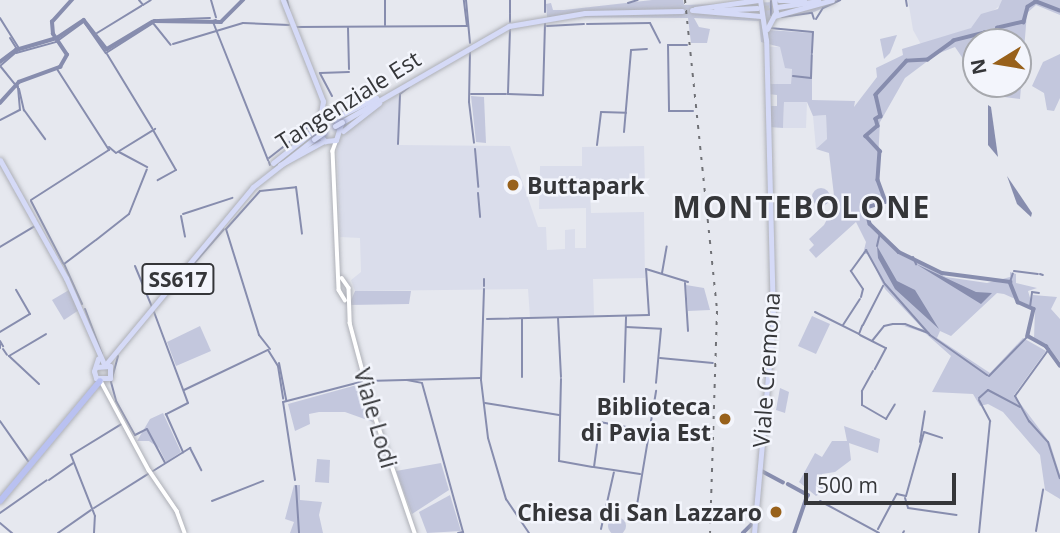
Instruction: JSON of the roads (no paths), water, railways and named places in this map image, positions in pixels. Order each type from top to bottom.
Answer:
[{"type":"highway","points":[[0,501],[99,379]]},
{"type":"main road","points":[[283,0],[324,108],[332,117],[340,135]]},
{"type":"main road","points":[[692,10],[759,0]]},
{"type":"main road","name":"Viale Cremona","points":[[754,533],[773,319],[766,40],[759,0]]},
{"type":"main road","points":[[776,0],[804,0]]},
{"type":"main road","name":"Viale Cremona","points":[[766,40],[776,0]]},
{"type":"main road","points":[[777,7],[822,0]]},
{"type":"main road","points":[[692,10],[762,17],[832,0]]},
{"type":"main road","points":[[692,10],[757,8]]},
{"type":"main road","name":"Tangenziale Est","points":[[96,367],[107,365],[113,360],[244,197],[277,163],[314,138],[485,37],[531,19],[682,10]]},
{"type":"main road","points":[[322,119],[389,94]]},
{"type":"main road","points":[[244,197],[276,167],[340,135],[389,94]]},
{"type":"main road","points":[[244,197],[282,154],[317,128],[324,108]]},
{"type":"main road","points":[[317,128],[326,141]]},
{"type":"main road","points":[[0,160],[70,285],[97,356],[99,379],[110,378],[107,365],[97,356]]},
{"type":"street","points":[[340,135],[333,151],[342,278],[340,287]]},
{"type":"street","points":[[326,141],[333,151]]},
{"type":"street","points":[[342,278],[346,285],[344,294]]},
{"type":"street","points":[[340,287],[346,285]]},
{"type":"street","name":"Viale Lodi","points":[[340,287],[391,471],[415,533]]},
{"type":"street","points":[[108,388],[110,378]]},
{"type":"street","points":[[99,379],[108,388],[149,470],[177,510],[185,533]]},
{"type":"waterway","points":[[0,103],[19,82],[60,67],[67,55],[53,34],[52,22],[72,0]]},
{"type":"waterway","points":[[139,0],[143,5],[151,0]]},
{"type":"waterway","points":[[211,0],[216,17]]},
{"type":"waterway","points":[[154,21],[221,22],[243,0]]},
{"type":"waterway","points":[[287,0],[289,9]]},
{"type":"waterway","points":[[385,0],[385,25]]},
{"type":"waterway","points":[[295,27],[467,26],[464,0]]},
{"type":"waterway","points":[[466,0],[470,43]]},
{"type":"waterway","points":[[510,0],[510,13]]},
{"type":"waterway","points":[[545,0],[545,12]]},
{"type":"waterway","points":[[628,3],[638,0]]},
{"type":"waterway","points":[[816,19],[823,8],[840,0]]},
{"type":"waterway","points":[[906,0],[907,6]]},
{"type":"waterway","points":[[771,1],[771,15]]},
{"type":"waterway","points":[[1060,11],[1036,2],[1028,7],[1024,22],[998,28],[993,37],[985,33],[954,41],[928,60],[907,61],[876,95],[881,116],[876,119],[878,126],[866,136],[880,151],[878,180],[886,202],[866,208],[870,224],[899,252],[942,273],[1010,282],[1018,302],[1034,309],[1028,336],[1046,346],[1060,365]]},
{"type":"waterway","points":[[97,33],[141,6]]},
{"type":"waterway","points":[[782,17],[812,13],[814,19]]},
{"type":"waterway","points":[[510,14],[510,22]]},
{"type":"waterway","points":[[0,18],[19,49]]},
{"type":"waterway","points":[[158,20],[210,18]]},
{"type":"waterway","points":[[0,62],[16,50],[57,38],[84,20],[107,49],[152,22]]},
{"type":"waterway","points":[[16,53],[56,42],[84,22],[106,53],[153,23],[171,45]]},
{"type":"waterway","points":[[213,22],[268,160]]},
{"type":"waterway","points":[[173,44],[243,23],[289,25]]},
{"type":"waterway","points":[[510,29],[508,94],[543,95],[545,23]]},
{"type":"waterway","points":[[587,24],[650,23],[660,43]]},
{"type":"waterway","points":[[547,26],[584,24]]},
{"type":"waterway","points":[[348,28],[349,69]]},
{"type":"waterway","points":[[770,28],[813,32],[812,53]]},
{"type":"waterway","points":[[10,38],[17,49]]},
{"type":"waterway","points":[[687,45],[668,45],[669,111],[693,111]]},
{"type":"waterway","points":[[624,132],[631,50],[647,49]]},
{"type":"waterway","points":[[470,50],[469,102],[474,143]]},
{"type":"waterway","points":[[0,66],[17,51]]},
{"type":"waterway","points":[[107,54],[152,128]]},
{"type":"waterway","points":[[793,76],[811,78],[812,55]]},
{"type":"waterway","points":[[1,67],[19,89],[24,110],[45,139]]},
{"type":"waterway","points":[[31,200],[109,150],[57,69]]},
{"type":"waterway","points":[[332,96],[320,73],[349,72]]},
{"type":"waterway","points":[[0,120],[20,110],[18,86]]},
{"type":"waterway","points":[[398,144],[400,94],[409,87]]},
{"type":"waterway","points":[[471,94],[506,94]]},
{"type":"waterway","points":[[597,145],[601,112],[626,113]]},
{"type":"waterway","points":[[269,158],[319,119]]},
{"type":"waterway","points":[[116,153],[155,129]]},
{"type":"waterway","points":[[153,130],[176,170],[158,180]]},
{"type":"waterway","points":[[109,147],[115,152]]},
{"type":"waterway","points":[[475,149],[478,187]]},
{"type":"waterway","points":[[119,152],[147,167]]},
{"type":"waterway","points":[[96,240],[129,214],[147,169]]},
{"type":"waterway","points":[[270,349],[259,335],[226,229],[260,191],[296,187],[302,234]]},
{"type":"waterway","points":[[478,193],[480,217]]},
{"type":"waterway","points":[[183,214],[232,198]]},
{"type":"waterway","points":[[31,201],[63,263]]},
{"type":"waterway","points":[[181,216],[185,237]]},
{"type":"waterway","points":[[0,247],[35,226]]},
{"type":"waterway","points":[[191,267],[224,229]]},
{"type":"waterway","points":[[877,246],[880,233]]},
{"type":"waterway","points":[[82,304],[64,264],[95,241]]},
{"type":"waterway","points":[[662,273],[667,246]]},
{"type":"waterway","points":[[861,297],[863,289],[851,271],[866,250],[885,284],[930,335],[987,375]]},
{"type":"waterway","points":[[913,257],[916,264]]},
{"type":"waterway","points":[[135,266],[152,307]]},
{"type":"waterway","points":[[487,319],[649,315],[646,269],[688,282]]},
{"type":"waterway","points":[[1014,271],[1038,274]]},
{"type":"waterway","points":[[1010,282],[1013,273]]},
{"type":"waterway","points":[[484,279],[484,286]]},
{"type":"waterway","points":[[685,283],[688,331]]},
{"type":"waterway","points":[[863,325],[883,286]]},
{"type":"waterway","points":[[484,289],[481,380],[488,438],[506,499],[529,533]]},
{"type":"waterway","points":[[0,332],[30,314],[16,290]]},
{"type":"waterway","points":[[1030,307],[1032,292],[1039,293]]},
{"type":"waterway","points":[[843,325],[860,299]]},
{"type":"waterway","points":[[85,309],[102,354]]},
{"type":"waterway","points":[[154,312],[188,403],[166,414],[183,452]]},
{"type":"waterway","points":[[815,312],[859,334],[862,326]]},
{"type":"waterway","points":[[624,382],[626,317]]},
{"type":"waterway","points":[[558,318],[561,377]]},
{"type":"waterway","points":[[522,319],[522,377]]},
{"type":"waterway","points":[[872,341],[884,326],[893,324],[905,324],[928,333]]},
{"type":"waterway","points":[[626,327],[661,329],[656,383]]},
{"type":"waterway","points":[[39,384],[9,356],[46,334]]},
{"type":"waterway","points":[[860,335],[886,348],[875,369]]},
{"type":"waterway","points":[[989,376],[1028,336]]},
{"type":"waterway","points":[[0,341],[3,346]]},
{"type":"waterway","points":[[3,349],[7,355]]},
{"type":"waterway","points":[[1049,349],[1015,396],[1029,421],[1048,442],[1060,478]]},
{"type":"waterway","points":[[184,390],[268,350],[278,366],[283,399]]},
{"type":"waterway","points":[[118,356],[111,382],[116,401],[135,435],[147,429],[165,463]]},
{"type":"waterway","points":[[660,358],[713,363]]},
{"type":"waterway","points":[[279,363],[286,400]]},
{"type":"waterway","points":[[873,371],[862,391],[862,405],[886,419],[895,404]]},
{"type":"waterway","points":[[367,381],[480,378]]},
{"type":"waterway","points":[[561,379],[559,461],[592,467]]},
{"type":"waterway","points":[[407,380],[422,383],[463,532],[458,533]]},
{"type":"waterway","points":[[295,480],[283,402],[364,381]]},
{"type":"waterway","points":[[979,398],[988,390],[1020,407]]},
{"type":"waterway","points":[[635,517],[656,391]]},
{"type":"waterway","points":[[979,400],[990,421],[979,533]]},
{"type":"waterway","points":[[485,403],[559,415]]},
{"type":"waterway","points":[[920,442],[925,411]]},
{"type":"waterway","points":[[0,421],[28,461]]},
{"type":"waterway","points":[[640,474],[594,467],[600,422],[647,431]]},
{"type":"waterway","points":[[94,533],[95,516],[71,455],[123,423]]},
{"type":"waterway","points":[[878,529],[897,494],[906,496],[924,432],[942,438]]},
{"type":"waterway","points":[[153,471],[190,448],[201,470]]},
{"type":"waterway","points":[[49,480],[73,463]]},
{"type":"waterway","points":[[760,470],[783,482]]},
{"type":"waterway","points":[[601,529],[614,472]]},
{"type":"waterway","points":[[94,508],[148,474]]},
{"type":"waterway","points":[[0,513],[47,480]]},
{"type":"waterway","points":[[212,501],[263,481]]},
{"type":"waterway","points":[[788,484],[808,495],[795,533]]},
{"type":"waterway","points":[[296,486],[299,533]]},
{"type":"waterway","points":[[1036,531],[1043,490]]},
{"type":"waterway","points":[[905,498],[908,508],[957,515]]},
{"type":"waterway","points":[[820,501],[879,533]]},
{"type":"waterway","points":[[58,533],[91,510]]},
{"type":"waterway","points":[[0,523],[12,533]]},
{"type":"waterway","points":[[743,533],[751,525]]},
{"type":"tunnel","points":[[757,8],[777,7]]},
{"type":"railway","points":[[685,0],[717,311],[710,533]]},
{"type":"place","name":"Buttapark","points":[[513,185]]},
{"type":"place","name":"Biblioteca di Pavia Est","points":[[725,419]]},
{"type":"place","name":"Chiesa di San Lazzaro","points":[[776,512]]},
{"type":"district","name":"MONTEBOLONE","points":[[802,207]]}]
